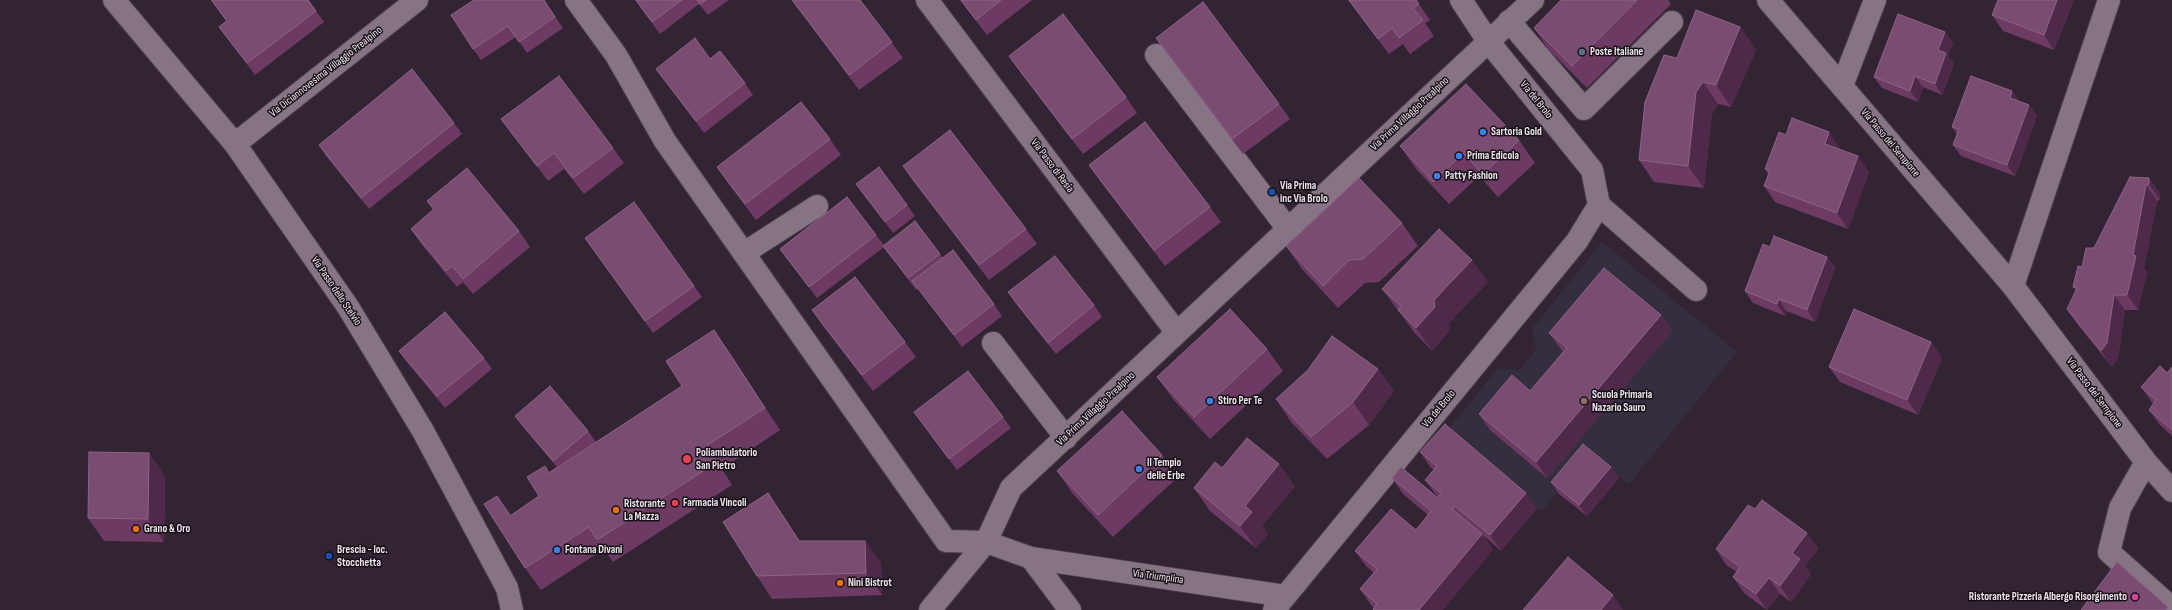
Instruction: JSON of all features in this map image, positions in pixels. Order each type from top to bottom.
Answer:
[{"type":"street","name":"Via Passo dello Stelvio","points":[[114,0],[235,144],[348,307],[423,431],[507,588],[512,610]]},
{"type":"street","name":"Via Diciannovesima Villaggio Prealpino","points":[[235,144],[418,0]]},
{"type":"street","points":[[576,0],[616,55],[665,141],[744,254],[817,206]]},
{"type":"street","name":"Via Passo di Resia","points":[[927,0],[1176,333]]},
{"type":"street","name":"Via del Brolo","points":[[1279,603],[1577,241],[1599,205],[1592,170],[1488,41],[1461,0]]},
{"type":"street","name":"Via Prima Villaggio Prealpino","points":[[930,610],[986,542],[1011,488],[1533,0]]},
{"type":"street","name":"Via Passo del Sempione","points":[[1768,0],[2013,286],[2146,462],[2172,491]]},
{"type":"street","points":[[1842,86],[1874,0]]},
{"type":"street","points":[[2013,286],[2109,0]]},
{"type":"street","points":[[1509,21],[1584,109],[1672,22]]},
{"type":"street","points":[[1156,55],[1288,228]]},
{"type":"street","points":[[1599,205],[1696,290]]},
{"type":"street","name":"Via Triumplina","points":[[744,254],[946,541],[986,542],[1031,558],[1279,603]]},
{"type":"street","points":[[993,343],[1066,438]]},
{"type":"street","points":[[2146,462],[2120,508],[2109,552],[2172,608]]},
{"type":"street","points":[[1031,558],[1070,610]]},
{"type":"shaded area","name":"Scuola Primaria Nazario Sauro","points":[[1602,242],[1737,352],[1629,484],[1590,454],[1541,511],[1446,432],[1498,369],[1519,370],[1536,350],[1532,329]]},
{"type":"building","points":[[212,0],[308,0],[316,11],[247,63],[219,27],[227,21]]},
{"type":"building","points":[[474,0],[544,0],[555,17],[519,42],[508,26],[473,49],[451,15]]},
{"type":"building","points":[[636,0],[682,0],[652,22]]},
{"type":"building","points":[[697,0],[706,0],[700,4]]},
{"type":"building","points":[[792,0],[860,0],[892,42],[849,75]]},
{"type":"building","points":[[961,0],[1001,0],[976,20]]},
{"type":"building","points":[[1349,0],[1416,0],[1419,4],[1413,8],[1423,20],[1399,38],[1392,28],[1378,39]]},
{"type":"building","points":[[1561,0],[1637,0],[1572,66],[1534,28]]},
{"type":"building","points":[[1998,0],[2057,0],[2044,35],[1992,15]]},
{"type":"building","points":[[1203,2],[1279,104],[1232,139],[1156,38]]},
{"type":"building","points":[[1696,10],[1740,27],[1716,85],[1703,82],[1696,92],[1688,166],[1639,160],[1645,102],[1664,55],[1677,58]]},
{"type":"building","points":[[1063,14],[1126,97],[1072,139],[1009,56]]},
{"type":"building","points":[[1898,14],[1945,32],[1938,50],[1946,53],[1935,84],[1915,76],[1910,91],[1874,77]]},
{"type":"building","points":[[695,38],[710,59],[720,51],[745,83],[696,121],[656,69]]},
{"type":"building","points":[[412,69],[454,123],[361,198],[319,145]]},
{"type":"building","points":[[559,76],[613,148],[573,178],[554,153],[537,166],[501,119]]},
{"type":"building","points":[[1971,76],[2012,91],[2010,98],[2029,105],[2007,165],[1953,145],[1959,129],[1952,127]]},
{"type":"building","points":[[1466,84],[1519,140],[1483,174],[1463,153],[1433,182],[1400,146]]},
{"type":"building","points":[[801,102],[830,139],[745,204],[717,167]]},
{"type":"building","points":[[1792,118],[1829,132],[1825,144],[1858,156],[1837,213],[1764,186],[1770,171],[1765,169],[1779,132],[1786,135]]},
{"type":"building","points":[[1145,122],[1210,207],[1154,250],[1089,165]]},
{"type":"building","points":[[950,130],[1026,229],[979,265],[903,166]]},
{"type":"building","points":[[879,167],[907,205],[885,222],[856,184]]},
{"type":"building","points":[[467,168],[519,231],[463,279],[452,266],[446,271],[411,229],[434,209],[427,201]]},
{"type":"building","points":[[2130,177],[2149,178],[2149,184],[2146,185],[2133,255],[2136,256],[2127,295],[2114,295],[2107,343],[2101,351],[2067,309],[2077,288],[2073,287],[2078,266],[2082,267],[2086,248],[2094,248]]},
{"type":"building","points":[[1359,178],[1402,223],[1363,259],[1349,260],[1323,286],[1286,246]]},
{"type":"building","points":[[847,197],[876,235],[809,287],[780,249]]},
{"type":"building","points":[[634,202],[694,286],[645,321],[585,238]]},
{"type":"building","points":[[915,221],[940,254],[908,278],[883,246]]},
{"type":"building","points":[[1439,229],[1472,260],[1434,300],[1435,307],[1416,328],[1398,310],[1401,306],[1382,289]]},
{"type":"building","points":[[1774,236],[1827,257],[1807,310],[1779,299],[1777,304],[1745,291],[1763,244],[1770,247]]},
{"type":"building","points":[[953,250],[994,304],[954,335],[912,281]]},
{"type":"building","points":[[1055,256],[1094,305],[1048,343],[1008,292]]},
{"type":"building","points":[[1604,268],[1661,315],[1536,462],[1479,414],[1512,375],[1530,391],[1567,348],[1549,333]]},
{"type":"building","points":[[855,277],[905,342],[862,375],[812,310]]},
{"type":"building","points":[[1230,309],[1267,349],[1194,417],[1157,377]]},
{"type":"building","points":[[1854,309],[1931,342],[1907,400],[1829,367]]},
{"type":"building","points":[[445,312],[484,358],[437,396],[399,351]]},
{"type":"building","points":[[714,330],[765,408],[706,446],[717,462],[597,540],[589,527],[525,568],[484,504],[497,496],[510,516],[539,496],[527,477],[545,466],[549,473],[682,386],[666,361]]},
{"type":"building","points":[[1332,336],[1378,369],[1353,402],[1311,437],[1276,399],[1308,370]]},
{"type":"building","points":[[2160,366],[2167,373],[2172,367],[2172,430],[2149,410],[2156,400],[2141,387]]},
{"type":"building","points":[[968,371],[1003,417],[949,459],[914,412]]},
{"type":"building","points":[[550,386],[588,431],[553,461],[515,416]]},
{"type":"building","points":[[1122,411],[1162,455],[1098,515],[1057,471]]},
{"type":"building","points":[[1445,424],[1526,493],[1490,535],[1455,506],[1452,509],[1482,534],[1419,610],[1374,610],[1373,609],[1377,604],[1360,589],[1377,569],[1355,551],[1391,509],[1416,530],[1431,511],[1392,478],[1401,467],[1438,498],[1441,493],[1425,480],[1437,466],[1420,452]]},
{"type":"building","points":[[1247,438],[1279,464],[1245,506],[1252,512],[1240,526],[1194,488],[1215,462],[1222,468]]},
{"type":"building","points":[[1583,444],[1611,467],[1579,505],[1551,482]]},
{"type":"building","points":[[89,452],[149,453],[148,519],[88,518]]},
{"type":"building","points":[[768,493],[799,541],[865,541],[866,573],[757,576],[723,522]]},
{"type":"building","points":[[1762,500],[1807,533],[1792,553],[1800,559],[1780,586],[1769,578],[1756,594],[1733,577],[1740,567],[1716,549],[1748,505],[1755,509]]},
{"type":"building","points":[[1568,557],[1613,595],[1601,610],[1523,610]]},
{"type":"building","points":[[2117,562],[2168,607],[2166,610],[2081,610]]},
{"type":"place","name":"Poste Italiane","points":[[1582,52]]},
{"type":"place","name":"Sartoria Gold","points":[[1483,132]]},
{"type":"place","name":"Prima Edicola","points":[[1459,156]]},
{"type":"place","name":"Patty Fashion","points":[[1437,176]]},
{"type":"place","name":"Via Prima inc Via Brolo","points":[[1272,192]]},
{"type":"place","name":"Stiro Per Te","points":[[1210,401]]},
{"type":"place","name":"Scuola Primaria Nazario Sauro","points":[[1584,401]]},
{"type":"place","name":"Poliambulatorio San Pietro","points":[[687,459]]},
{"type":"place","name":"Il Tempio delle Erbe","points":[[1139,469]]},
{"type":"place","name":"Farmacia Vincoli","points":[[675,503]]},
{"type":"place","name":"Ristorante La Mazza","points":[[616,510]]},
{"type":"place","name":"Grano & Oro","points":[[136,529]]},
{"type":"place","name":"Fontana Divani","points":[[557,550]]},
{"type":"place","name":"Brescia - loc. Stocchetta","points":[[329,556]]},
{"type":"place","name":"Nini Bistrot","points":[[840,583]]},
{"type":"place","name":"Ristorante Pizzeria Albergo Risorgimento","points":[[2135,597]]}]
